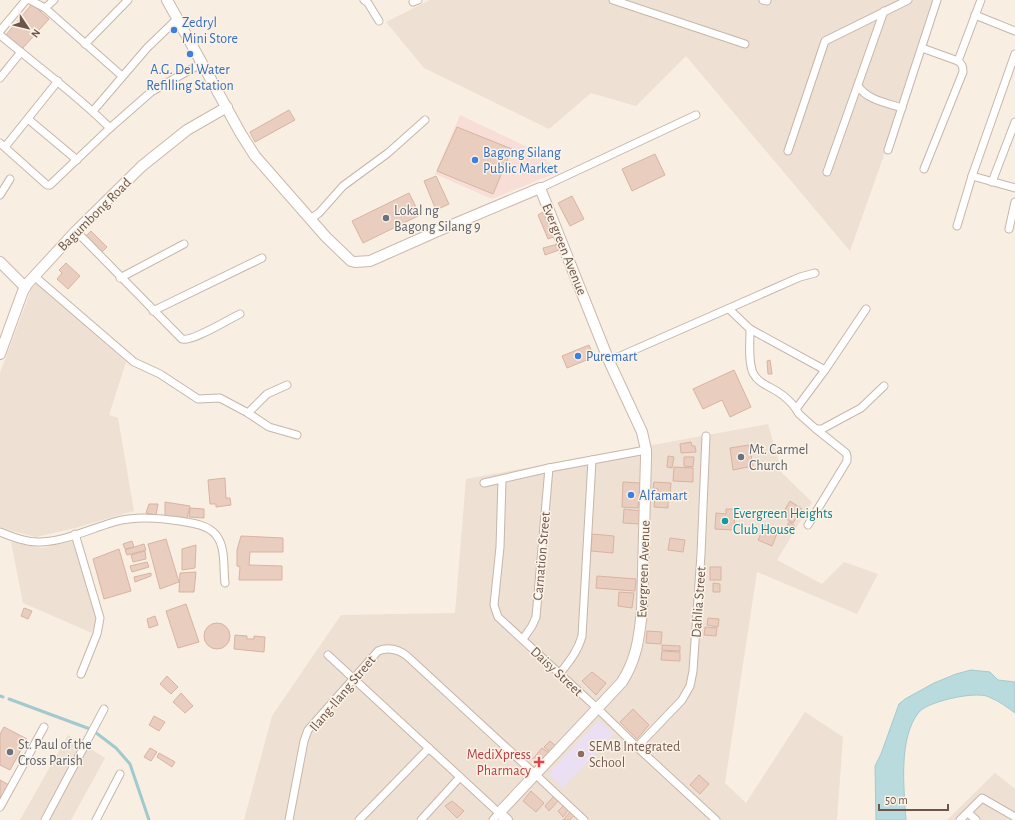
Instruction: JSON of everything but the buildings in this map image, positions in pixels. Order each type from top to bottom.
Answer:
[{"type":"street","points":[[0,31],[26,0]]},
{"type":"street","points":[[30,0],[45,8],[122,76]]},
{"type":"street","points":[[45,8],[54,0]]},
{"type":"street","points":[[85,44],[128,0]]},
{"type":"street","points":[[167,0],[241,134],[255,156],[310,220],[351,261],[355,262],[370,261],[540,188],[696,115]]},
{"type":"street","points":[[364,0],[368,3],[379,21]]},
{"type":"street","points":[[613,0],[746,44]]},
{"type":"street","points":[[788,150],[824,41],[908,0]]},
{"type":"street","points":[[888,150],[937,0]]},
{"type":"street","points":[[958,61],[981,0]]},
{"type":"street","points":[[827,172],[884,11]]},
{"type":"street","points":[[976,16],[1015,31]]},
{"type":"street","points":[[93,111],[147,48],[177,19]]},
{"type":"street","points":[[0,35],[58,81],[93,111],[110,128]]},
{"type":"street","points":[[922,48],[958,61],[963,67],[963,72],[924,169]]},
{"type":"street","points":[[0,78],[21,52]]},
{"type":"street","points":[[957,226],[972,176],[1015,54]]},
{"type":"street","points":[[58,81],[28,119],[3,145],[49,186],[150,92],[202,63]]},
{"type":"street","points":[[858,86],[862,91],[871,97],[902,108]]},
{"type":"street","name":"Bagumbong Road","points":[[0,354],[25,287],[34,276],[76,231],[142,166],[187,130],[227,107]]},
{"type":"street","points":[[28,119],[77,160]]},
{"type":"street","points":[[310,220],[319,213],[344,186],[388,153],[425,120]]},
{"type":"street","points":[[992,182],[1015,122]]},
{"type":"street","points":[[972,176],[1015,188]]},
{"type":"street","points":[[0,195],[10,178]]},
{"type":"street","name":"Evergreen Avenue","points":[[500,818],[535,774],[622,682],[630,670],[635,656],[640,636],[642,611],[646,450],[642,432],[609,361],[540,188]]},
{"type":"street","points":[[1009,229],[1015,202]]},
{"type":"street","points":[[76,231],[120,278],[182,339],[186,340],[199,335],[240,314]]},
{"type":"street","points":[[120,278],[184,244]]},
{"type":"street","points":[[153,311],[262,258]]},
{"type":"street","points":[[0,262],[25,287]]},
{"type":"street","points":[[609,361],[800,277],[815,273]]},
{"type":"street","points":[[34,276],[134,362],[160,374],[198,399],[220,398],[248,413],[268,427],[297,435]]},
{"type":"street","points":[[729,309],[750,329],[825,370]]},
{"type":"street","points":[[796,409],[866,310]]},
{"type":"street","points":[[750,329],[752,372],[755,376],[761,383],[790,401],[799,414],[846,453],[847,456],[847,461],[808,525]]},
{"type":"street","points":[[248,413],[267,394],[287,385]]},
{"type":"street","points":[[816,429],[822,428],[861,408],[884,386]]},
{"type":"street","name":"Dahlia Street","points":[[637,747],[682,700],[690,686],[693,671],[701,554],[706,436]]},
{"type":"street","points":[[484,483],[549,468],[646,450]]},
{"type":"street","points":[[560,674],[580,645],[582,636],[592,460]]},
{"type":"street","name":"Carnation Street","points":[[523,639],[536,617],[549,468]]},
{"type":"street","name":"Daisy Street","points":[[502,480],[500,547],[494,605],[498,617],[716,820]]},
{"type":"street","points":[[0,532],[26,541],[37,542],[51,541],[115,522],[135,518],[159,518],[201,525],[209,529],[216,536],[222,546],[225,583]]},
{"type":"street","points":[[75,534],[100,618],[97,634],[81,674]]},
{"type":"street","name":"Ilang-Ilang Street","points":[[289,820],[304,741],[308,730],[378,651],[384,648],[399,650],[407,656],[584,820]]},
{"type":"street","points":[[328,654],[460,777],[500,818]]},
{"type":"street","points":[[45,820],[104,709]]},
{"type":"street","points":[[0,807],[44,728]]},
{"type":"street","points":[[359,820],[429,748]]},
{"type":"street","points":[[96,820],[120,774]]},
{"type":"street","points":[[421,820],[460,777]]},
{"type":"street","points":[[960,820],[982,798],[1015,817]]},
{"type":"street","points":[[968,812],[976,820]]},
{"type":"shaded area","points":[[430,0],[939,0],[850,251],[686,56],[636,106],[591,93],[549,129],[424,68],[386,22]]},
{"type":"shaded area","points":[[460,115],[540,153],[558,172],[492,199],[435,174]]},
{"type":"shaded area","points":[[37,282],[126,362],[109,415],[118,418],[134,511],[75,528],[36,537],[0,527],[0,373],[31,290]]},
{"type":"shaded area","points":[[768,424],[782,473],[812,502],[777,560],[822,584],[844,562],[878,574],[857,614],[757,572],[725,783],[746,803],[805,712],[843,737],[837,820],[244,820],[272,716],[341,615],[455,613],[466,479]]},
{"type":"shaded area","points":[[74,541],[98,615],[92,633],[23,603],[11,542],[42,548]]},
{"type":"shaded area","name":"SEMB Integrated School","points":[[599,720],[614,734],[563,788],[548,774]]},
{"type":"shaded area","points":[[68,735],[105,758],[71,820],[20,820]]},
{"type":"shaded area","points":[[995,773],[1015,789],[1015,820],[947,820]]},
{"type":"water","points":[[971,670],[990,672],[998,680],[1015,682],[1015,713],[996,700],[982,695],[949,699],[922,709],[912,723],[905,749],[904,779],[906,820],[876,820],[875,766],[881,754],[899,704],[905,699],[934,683]]},
{"type":"waterway","points":[[9,699],[90,729]]},
{"type":"waterway","points":[[95,732],[116,748],[130,764],[149,820]]},
{"type":"place","name":"Zedryl Mini Store","points":[[174,30]]},
{"type":"place","name":"A.G. Del Water Refilling Station","points":[[190,54]]},
{"type":"place","name":"Bagong Silang Public Market","points":[[475,160]]},
{"type":"place","name":"Lokal ng Bagong Silang 9","points":[[386,218]]},
{"type":"place","name":"Puremart","points":[[578,356]]},
{"type":"place","name":"Mt. Carmel Church","points":[[741,457]]},
{"type":"place","name":"Alfamart","points":[[631,495]]},
{"type":"place","name":"Evergreen Heights Club House","points":[[725,521]]},
{"type":"place","name":"St. Paul of the Cross Parish","points":[[10,752]]},
{"type":"place","name":"SEMB Integrated School","points":[[581,754]]},
{"type":"place","name":"MediXpress Pharmacy","points":[[539,762]]}]
